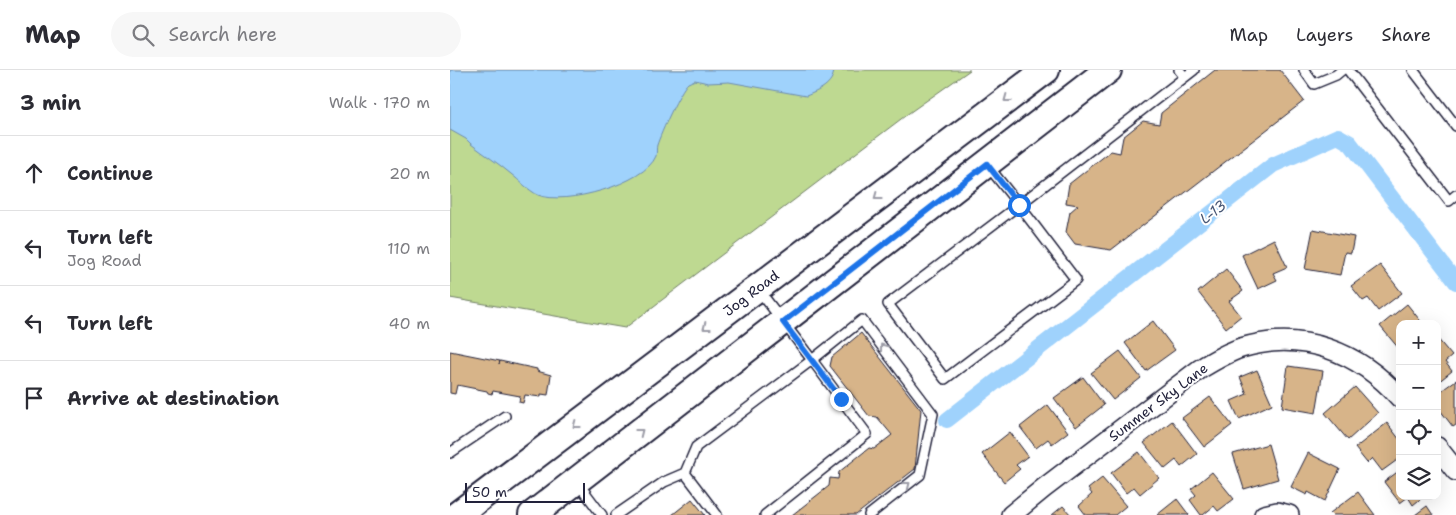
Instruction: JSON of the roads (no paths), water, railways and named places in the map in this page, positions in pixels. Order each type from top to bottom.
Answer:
[{"type":"main road","name":"Jog Road","points":[[456,515],[1046,70]]},
{"type":"main road","points":[[532,515],[1108,70]]},
{"type":"street","name":"Summer Sky Lane","points":[[1012,515],[1044,488],[1200,369],[1220,357],[1242,348],[1276,342],[1300,342],[1323,346],[1344,354],[1365,366],[1383,380],[1396,394]]},
{"type":"street","points":[[1441,452],[1456,472]]},
{"type":"street","points":[[1264,515],[1277,512],[1289,515]]},
{"type":"lane","points":[[987,164],[1019,205],[1076,280],[945,379],[888,304],[1019,205],[1182,73],[1194,70]]},
{"type":"lane","points":[[1304,70],[1314,84],[1336,75],[1342,70]]},
{"type":"lane","points":[[1348,70],[1449,201],[1456,195]]},
{"type":"lane","points":[[1414,70],[1456,126]]},
{"type":"lane","points":[[757,288],[867,434],[765,515]]},
{"type":"lane","points":[[616,515],[664,482],[685,472],[696,447],[862,320],[933,414],[920,475],[869,515]]},
{"type":"lane","points":[[450,453],[505,416]]},
{"type":"lane","points":[[685,472],[717,515]]},
{"type":"lane","points":[[576,481],[602,515]]},
{"type":"water","points":[[450,70],[834,70],[828,84],[806,96],[729,82],[708,83],[695,80],[689,83],[680,94],[662,131],[657,145],[656,156],[649,166],[621,184],[603,190],[584,195],[550,198],[531,191],[466,139],[450,130]]},
{"type":"waterway","name":"L-13","points":[[947,420],[1273,165],[1338,136],[1350,143],[1456,282]]}]
